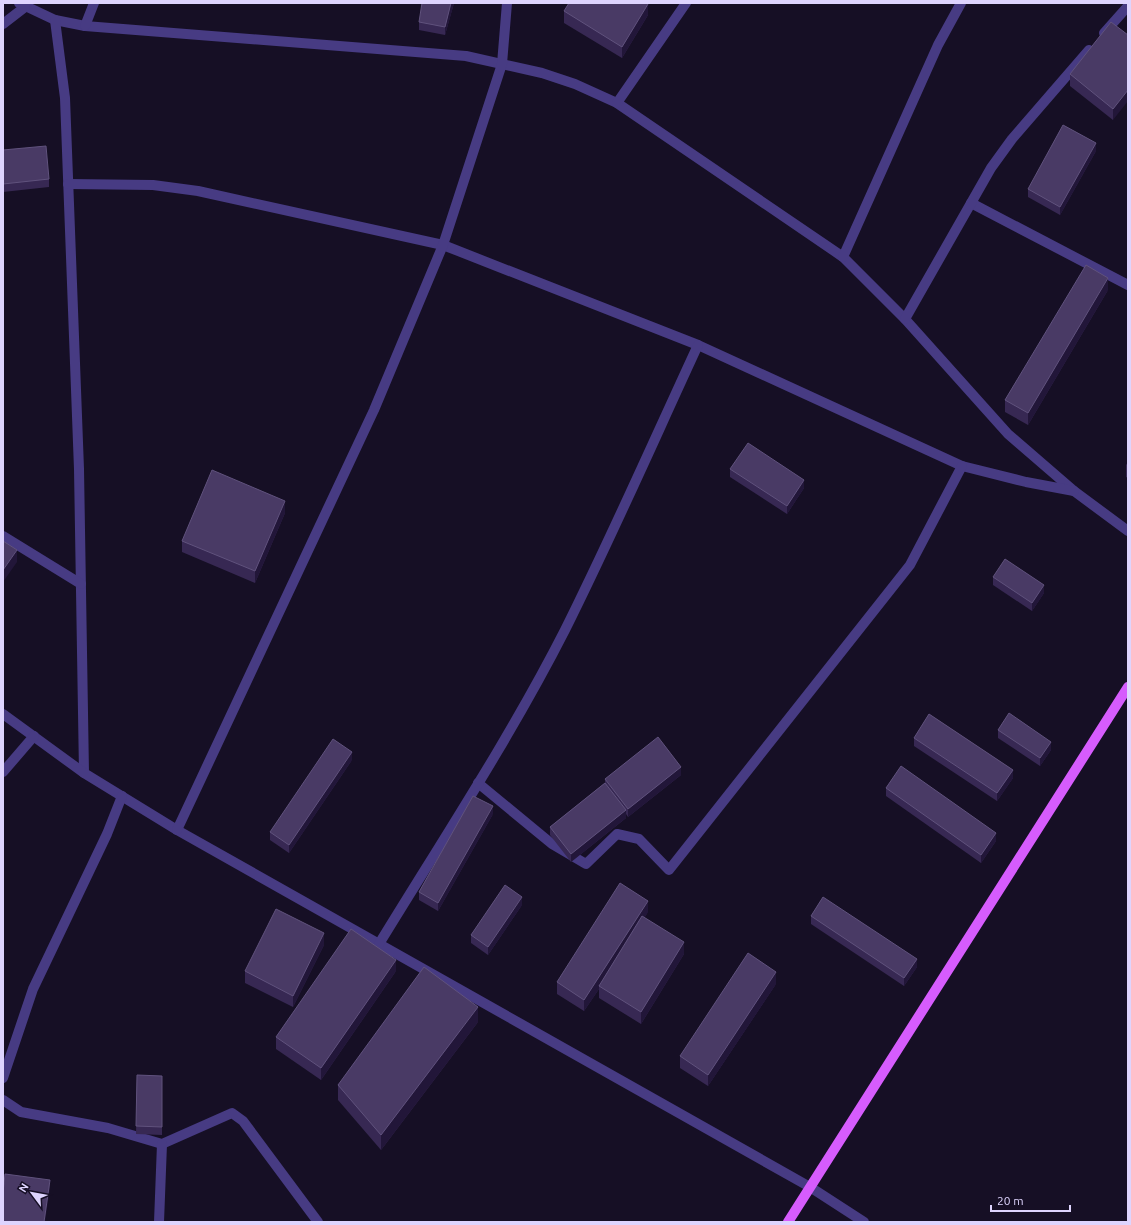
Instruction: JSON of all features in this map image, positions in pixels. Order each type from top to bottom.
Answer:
[{"type":"main road","points":[[788,1222],[1128,687]]},
{"type":"street","points":[[85,26],[94,3]]},
{"type":"street","points":[[177,830],[374,410],[443,245],[502,64],[507,3]]},
{"type":"street","points":[[617,103],[686,3]]},
{"type":"street","points":[[843,257],[938,45],[961,3]]},
{"type":"street","points":[[3,24],[22,5],[55,20],[85,26],[466,56],[542,73],[576,84],[617,103],[843,257],[905,319],[1008,434],[1074,491],[1128,531]]},
{"type":"street","points":[[905,319],[991,168],[1012,139],[1128,6]]},
{"type":"street","points":[[55,20],[65,98],[79,469],[84,773]]},
{"type":"street","points":[[68,184],[153,185],[198,191],[443,245],[698,345],[962,466],[1026,482],[1074,491]]},
{"type":"street","points":[[971,203],[1128,285]]},
{"type":"street","points":[[379,944],[478,782],[564,631],[608,540],[698,345]]},
{"type":"street","points":[[478,782],[552,844],[586,864],[617,834],[639,839],[669,870],[910,565],[962,466]]},
{"type":"street","points":[[3,536],[81,584]]},
{"type":"street","points":[[3,714],[84,773],[177,830],[810,1187],[864,1222]]},
{"type":"street","points":[[3,772],[34,736]]},
{"type":"street","points":[[3,1078],[33,989],[107,834],[122,796]]},
{"type":"street","points":[[3,1100],[21,1112],[108,1128],[162,1144],[232,1113],[243,1121],[318,1222]]},
{"type":"street","points":[[159,1222],[162,1144]]},
{"type":"building","points":[[422,3],[451,3],[445,27],[419,22]]},
{"type":"building","points":[[569,3],[648,4],[622,47],[564,11]]},
{"type":"building","points":[[1111,22],[1128,35],[1128,90],[1113,109],[1070,74]]},
{"type":"building","points":[[1063,125],[1096,143],[1060,207],[1028,189]]},
{"type":"building","points":[[46,146],[49,179],[3,184],[3,150]]},
{"type":"building","points":[[1086,265],[1108,278],[1028,413],[1005,400]]},
{"type":"building","points":[[748,443],[804,480],[787,506],[730,469]]},
{"type":"building","points":[[212,470],[285,501],[255,571],[182,541]]},
{"type":"building","points":[[3,541],[17,550],[3,570]]},
{"type":"building","points":[[1005,559],[1044,585],[1032,603],[993,577]]},
{"type":"building","points":[[1009,713],[1051,742],[1040,758],[998,730]]},
{"type":"building","points":[[929,714],[1013,770],[997,793],[914,738]]},
{"type":"building","points":[[658,737],[681,767],[628,809],[605,779]]},
{"type":"building","points":[[333,739],[352,752],[289,845],[270,832]]},
{"type":"building","points":[[901,766],[996,833],[981,855],[886,788]]},
{"type":"building","points":[[605,783],[626,810],[571,854],[550,827]]},
{"type":"building","points":[[473,796],[493,806],[438,903],[419,892]]},
{"type":"building","points":[[620,883],[648,901],[584,1000],[557,982]]},
{"type":"building","points":[[505,885],[522,897],[488,947],[471,935]]},
{"type":"building","points":[[823,897],[917,959],[904,978],[811,916]]},
{"type":"building","points":[[276,909],[324,933],[293,996],[245,971]]},
{"type":"building","points":[[642,916],[684,942],[641,1012],[599,986]]},
{"type":"building","points":[[351,929],[396,960],[321,1068],[276,1037]]},
{"type":"building","points":[[748,953],[776,972],[708,1075],[680,1056]]},
{"type":"building","points":[[424,967],[478,1007],[381,1135],[338,1085]]},
{"type":"building","points":[[137,1075],[162,1076],[162,1127],[136,1126]]},
{"type":"building","points":[[5,1174],[50,1180],[44,1222],[3,1222],[3,1193]]}]
